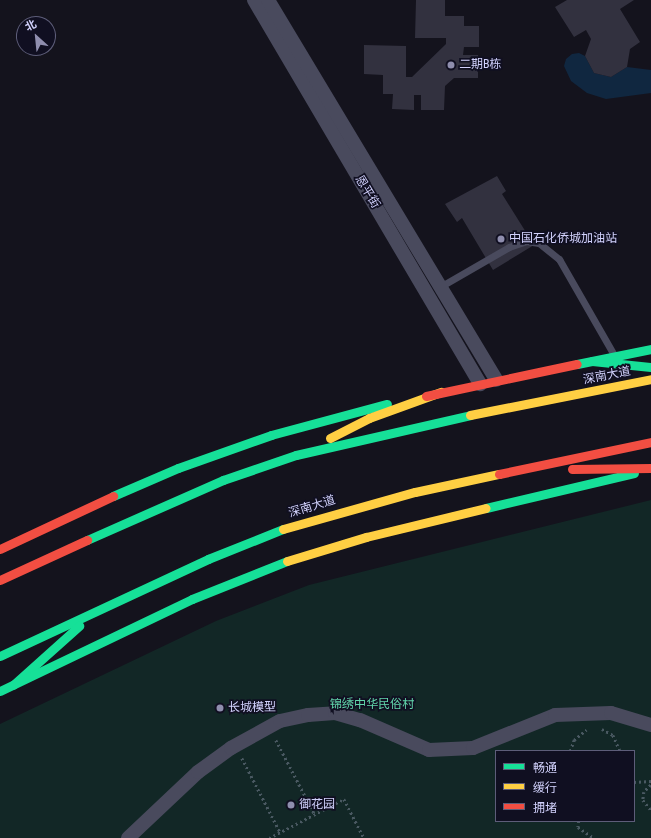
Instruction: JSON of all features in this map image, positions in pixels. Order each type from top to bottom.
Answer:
[{"type":"main road","points":[[0,549],[89,506],[178,468],[264,437],[346,413],[496,380],[651,349]]},
{"type":"main road","points":[[592,361],[651,367]]},
{"type":"main road","name":"深南大道","points":[[0,580],[165,504],[223,480],[296,455],[429,423],[651,379]]},
{"type":"main road","points":[[296,455],[369,418],[441,392]]},
{"type":"main road","name":"深南大道","points":[[0,656],[97,609],[273,532],[358,506],[651,442]]},
{"type":"main road","points":[[520,470],[651,468]]},
{"type":"main road","points":[[0,691],[192,599],[300,556],[366,537],[651,468]]},
{"type":"main road","points":[[13,685],[97,609]]},
{"type":"street","name":"恩平街","points":[[254,0],[434,291],[496,380]]},
{"type":"street","name":"恩平街","points":[[268,0],[434,291],[480,384]]},
{"type":"street","points":[[128,838],[198,772],[236,745],[280,721],[308,715],[335,713],[360,720],[429,750],[457,750],[473,748],[555,715],[611,713],[651,725]]},
{"type":"lane","points":[[434,291],[509,248],[526,241],[539,242],[559,259],[615,356]]},
{"type":"path","points":[[269,727],[315,815]]},
{"type":"path","points":[[570,750],[578,735],[592,728]]},
{"type":"path","points":[[599,728],[613,735],[620,750]]},
{"type":"path","points":[[236,745],[280,832]]},
{"type":"path","points":[[635,782],[651,781]]},
{"type":"path","points":[[651,785],[644,792],[643,800],[651,810]]},
{"type":"path","points":[[269,838],[344,799],[364,838]]},
{"type":"path","points":[[579,822],[578,827],[594,838]]},
{"type":"green space","name":"锦绣中华民俗村","points":[[651,500],[651,838],[0,838],[0,724],[216,621],[309,585]]},
{"type":"water","points":[[579,53],[585,56],[594,73],[611,77],[627,67],[651,70],[651,93],[606,99],[587,93],[571,81],[564,66],[566,59],[572,54]]},
{"type":"building","name":"二期B栋","points":[[416,0],[445,0],[445,16],[464,16],[464,26],[479,26],[479,47],[464,47],[463,55],[478,55],[478,78],[454,78],[445,86],[444,110],[421,110],[421,95],[414,95],[414,110],[392,109],[393,94],[383,94],[383,75],[364,74],[364,45],[406,46],[406,77],[412,77],[446,44],[446,38],[415,38]]},
{"type":"building","points":[[567,0],[634,0],[620,9],[640,42],[630,49],[627,67],[611,77],[594,73],[585,56],[591,39],[586,30],[574,37],[555,7]]},
{"type":"building","points":[[497,176],[506,191],[502,194],[534,245],[493,270],[462,218],[457,222],[445,204]]},
{"type":"traffic: fast","points":[[577,364],[651,349]]},
{"type":"traffic: fast","points":[[592,361],[651,367]]},
{"type":"traffic: fast","points":[[113,496],[178,468],[271,435],[387,404]]},
{"type":"traffic: fast","points":[[87,540],[223,480],[296,455],[470,415]]},
{"type":"traffic: fast","points":[[486,508],[634,473]]},
{"type":"traffic: fast","points":[[0,656],[208,559],[283,529]]},
{"type":"traffic: fast","points":[[0,691],[192,599],[287,561]]},
{"type":"traffic: fast","points":[[13,685],[79,626]]},
{"type":"traffic: slow","points":[[470,415],[651,379]]},
{"type":"traffic: slow","points":[[330,438],[369,418],[441,392]]},
{"type":"traffic: slow","points":[[283,529],[415,492],[499,474]]},
{"type":"traffic: slow","points":[[287,561],[366,537],[486,508]]},
{"type":"traffic: jam","points":[[426,396],[577,364]]},
{"type":"traffic: jam","points":[[499,474],[651,442]]},
{"type":"traffic: jam","points":[[572,469],[651,468]]},
{"type":"traffic: jam","points":[[0,549],[113,496]]},
{"type":"traffic: jam","points":[[0,580],[87,540]]},
{"type":"place","name":"二期B栋","points":[[451,65]]},
{"type":"place","name":"中国石化侨城加油站","points":[[501,239]]},
{"type":"place","name":"长城模型","points":[[220,708]]},
{"type":"place","name":"御花园","points":[[291,805]]}]
